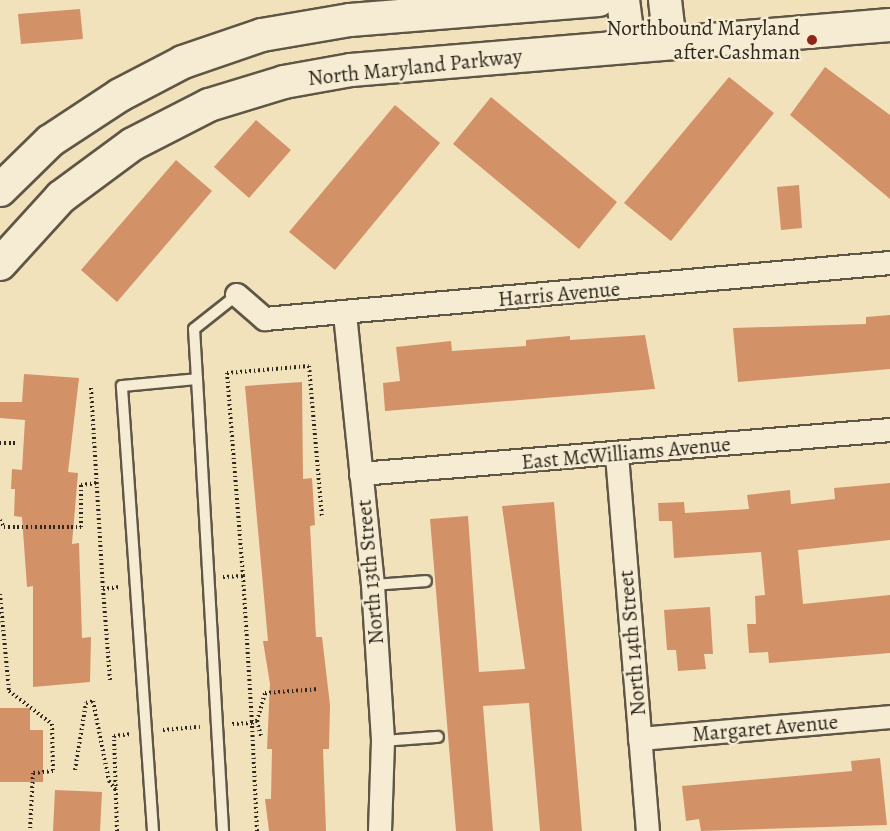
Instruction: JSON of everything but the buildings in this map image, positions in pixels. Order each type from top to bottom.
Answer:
[{"type":"main road","points":[[0,190],[50,141],[120,95],[183,62],[262,35],[351,20],[598,0]]},
{"type":"main road","points":[[623,0],[629,46]]},
{"type":"main road","points":[[665,0],[670,43]]},
{"type":"main road","name":"North Maryland Parkway","points":[[0,264],[61,197],[133,144],[209,105],[317,75],[890,25]]},
{"type":"street","name":"Harris Avenue","points":[[237,295],[265,319],[345,314],[890,263]]},
{"type":"street","name":"North 13th Street","points":[[345,314],[374,585],[383,741],[380,831]]},
{"type":"street","name":"East McWilliams Avenue","points":[[361,474],[617,455],[890,430]]},
{"type":"street","name":"North 14th Street","points":[[617,455],[648,831]]},
{"type":"street","name":"Margaret Avenue","points":[[640,739],[890,717]]},
{"type":"lane","points":[[223,831],[220,725],[194,329],[237,295]]},
{"type":"lane","points":[[153,831],[150,731],[122,386],[197,379]]},
{"type":"lane","points":[[374,585],[426,581]]},
{"type":"lane","points":[[383,741],[438,737]]},
{"type":"path","points":[[257,831],[243,576],[227,373],[309,366],[322,517]]},
{"type":"path","points":[[91,388],[110,680]]},
{"type":"path","points":[[0,443],[16,443]]},
{"type":"path","points":[[0,520],[4,527],[81,527],[81,484],[97,483]]},
{"type":"path","points":[[210,578],[243,576]]},
{"type":"path","points":[[103,589],[138,585]]},
{"type":"path","points":[[0,594],[9,691],[52,724],[53,771],[33,773],[30,831]]},
{"type":"path","points":[[261,736],[257,722],[265,693],[319,689]]},
{"type":"path","points":[[75,770],[86,704],[93,700],[109,781],[116,791]]},
{"type":"path","points":[[117,831],[114,736],[257,722]]},
{"type":"place","name":"Northbound Maryland after Cashman","points":[[812,40]]}]
